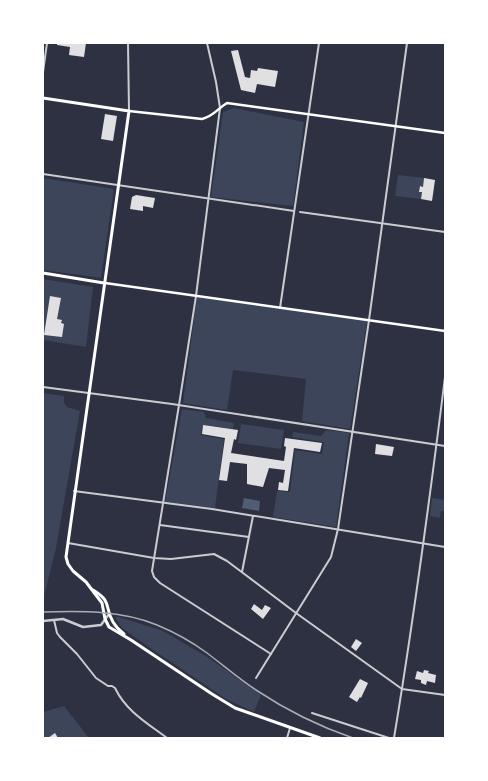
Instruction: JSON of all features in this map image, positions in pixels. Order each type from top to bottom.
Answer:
[{"type":"highway","points":[[43,98],[129,111],[104,283],[90,393],[74,490],[67,543],[66,557],[68,564],[102,603],[105,619],[109,627],[235,708],[320,738]]},
{"type":"highway","points":[[43,273],[104,283]]},
{"type":"highway","points":[[90,588],[105,599],[112,621],[116,627],[131,640]]},
{"type":"main road","points":[[129,111],[202,119],[211,116],[227,103],[445,133]]},
{"type":"main road","points":[[104,283],[445,331]]},
{"type":"street","points":[[43,72],[47,43]]},
{"type":"street","points":[[128,43],[129,111]]},
{"type":"street","points":[[207,43],[220,108],[196,296],[180,406],[152,571],[154,577],[160,583],[271,654]]},
{"type":"street","points":[[280,308],[319,43]]},
{"type":"street","points":[[256,678],[331,557],[338,529],[369,320],[407,43]]},
{"type":"street","points":[[43,174],[294,211]]},
{"type":"street","points":[[300,212],[445,232]]},
{"type":"street","points":[[394,738],[424,544],[445,377]]},
{"type":"street","points":[[43,387],[445,446]]},
{"type":"street","points":[[74,490],[164,502],[445,547]]},
{"type":"street","points":[[242,572],[253,516]]},
{"type":"street","points":[[160,525],[249,537]]},
{"type":"street","points":[[67,543],[154,558],[171,559],[214,554],[224,559],[402,689],[445,695]]},
{"type":"street","points":[[100,625],[109,615],[109,611]]},
{"type":"street","points":[[43,621],[63,619],[83,627],[100,625],[109,627]]},
{"type":"street","points":[[54,620],[57,633],[77,654],[96,678],[108,686],[115,688],[127,706],[135,714],[166,738]]},
{"type":"street","points":[[312,713],[389,738]]},
{"type":"street","points":[[287,738],[290,727]]},
{"type":"shaded area","points":[[234,108],[304,122],[293,206],[211,197],[223,112]]},
{"type":"shaded area","points":[[398,175],[424,178],[423,187],[420,186],[419,191],[422,192],[421,199],[395,196]]},
{"type":"shaded area","points":[[43,178],[114,189],[101,278],[43,270]]},
{"type":"shaded area","points":[[43,279],[93,287],[86,347],[43,340]]},
{"type":"shaded area","points":[[197,297],[367,321],[350,429],[302,421],[306,379],[233,370],[227,410],[183,403]]},
{"type":"shaded area","points":[[43,393],[64,396],[64,403],[67,407],[80,411],[56,548],[43,600]]},
{"type":"shaded area","points":[[182,409],[204,412],[206,418],[234,423],[233,429],[202,425],[201,435],[224,439],[215,508],[165,502]]},
{"type":"shaded area","points":[[241,424],[284,430],[281,449],[238,443]]},
{"type":"shaded area","points":[[326,430],[349,433],[336,527],[273,517],[277,491],[290,492],[295,450],[322,454],[324,442],[292,437],[293,432],[321,436]]},
{"type":"shaded area","points":[[244,498],[260,501],[259,511],[242,508]]},
{"type":"shaded area","points":[[432,498],[445,500],[445,511],[441,511],[440,518],[430,516]]},
{"type":"shaded area","points":[[116,617],[163,631],[206,656],[261,695],[254,712],[226,699],[153,650],[122,628]]},
{"type":"shaded area","points":[[64,706],[89,738],[43,738],[43,712]]},
{"type":"building","points":[[57,43],[86,43],[84,57],[69,55],[70,47],[57,45]]},
{"type":"building","points":[[238,50],[245,77],[250,78],[251,70],[257,71],[258,68],[278,71],[275,87],[257,84],[255,93],[241,90],[231,51]]},
{"type":"building","points":[[105,114],[117,116],[113,141],[101,139]]},
{"type":"building","points":[[424,178],[435,180],[432,201],[421,199],[422,192],[419,192],[420,186],[423,187]]},
{"type":"building","points":[[136,195],[155,198],[153,208],[143,206],[143,211],[130,209],[132,197]]},
{"type":"building","points":[[50,296],[61,298],[57,319],[62,320],[61,323],[64,324],[62,337],[44,335]]},
{"type":"building","points":[[203,425],[238,430],[236,440],[234,439],[231,453],[284,461],[286,447],[284,446],[285,438],[322,443],[320,452],[294,448],[288,491],[278,490],[279,482],[283,483],[285,470],[269,468],[263,487],[247,484],[247,464],[230,462],[227,481],[219,480],[225,438],[202,434]]},
{"type":"building","points":[[376,444],[394,447],[392,456],[375,454]]},
{"type":"building","points":[[254,604],[262,610],[265,605],[271,608],[263,619],[251,609]]},
{"type":"building","points":[[356,639],[362,643],[356,651],[351,647]]},
{"type":"building","points":[[424,670],[429,671],[428,673],[436,675],[435,683],[427,681],[426,685],[421,683],[421,680],[415,679],[417,671],[423,673]]},
{"type":"building","points":[[360,679],[368,683],[361,698],[360,697],[357,702],[349,697]]},
{"type":"building","points":[[55,733],[58,738],[48,738]]},
{"type":"railway","points":[[43,612],[101,612],[129,616],[157,625],[195,645],[237,677],[279,704],[315,723],[353,738]]}]
